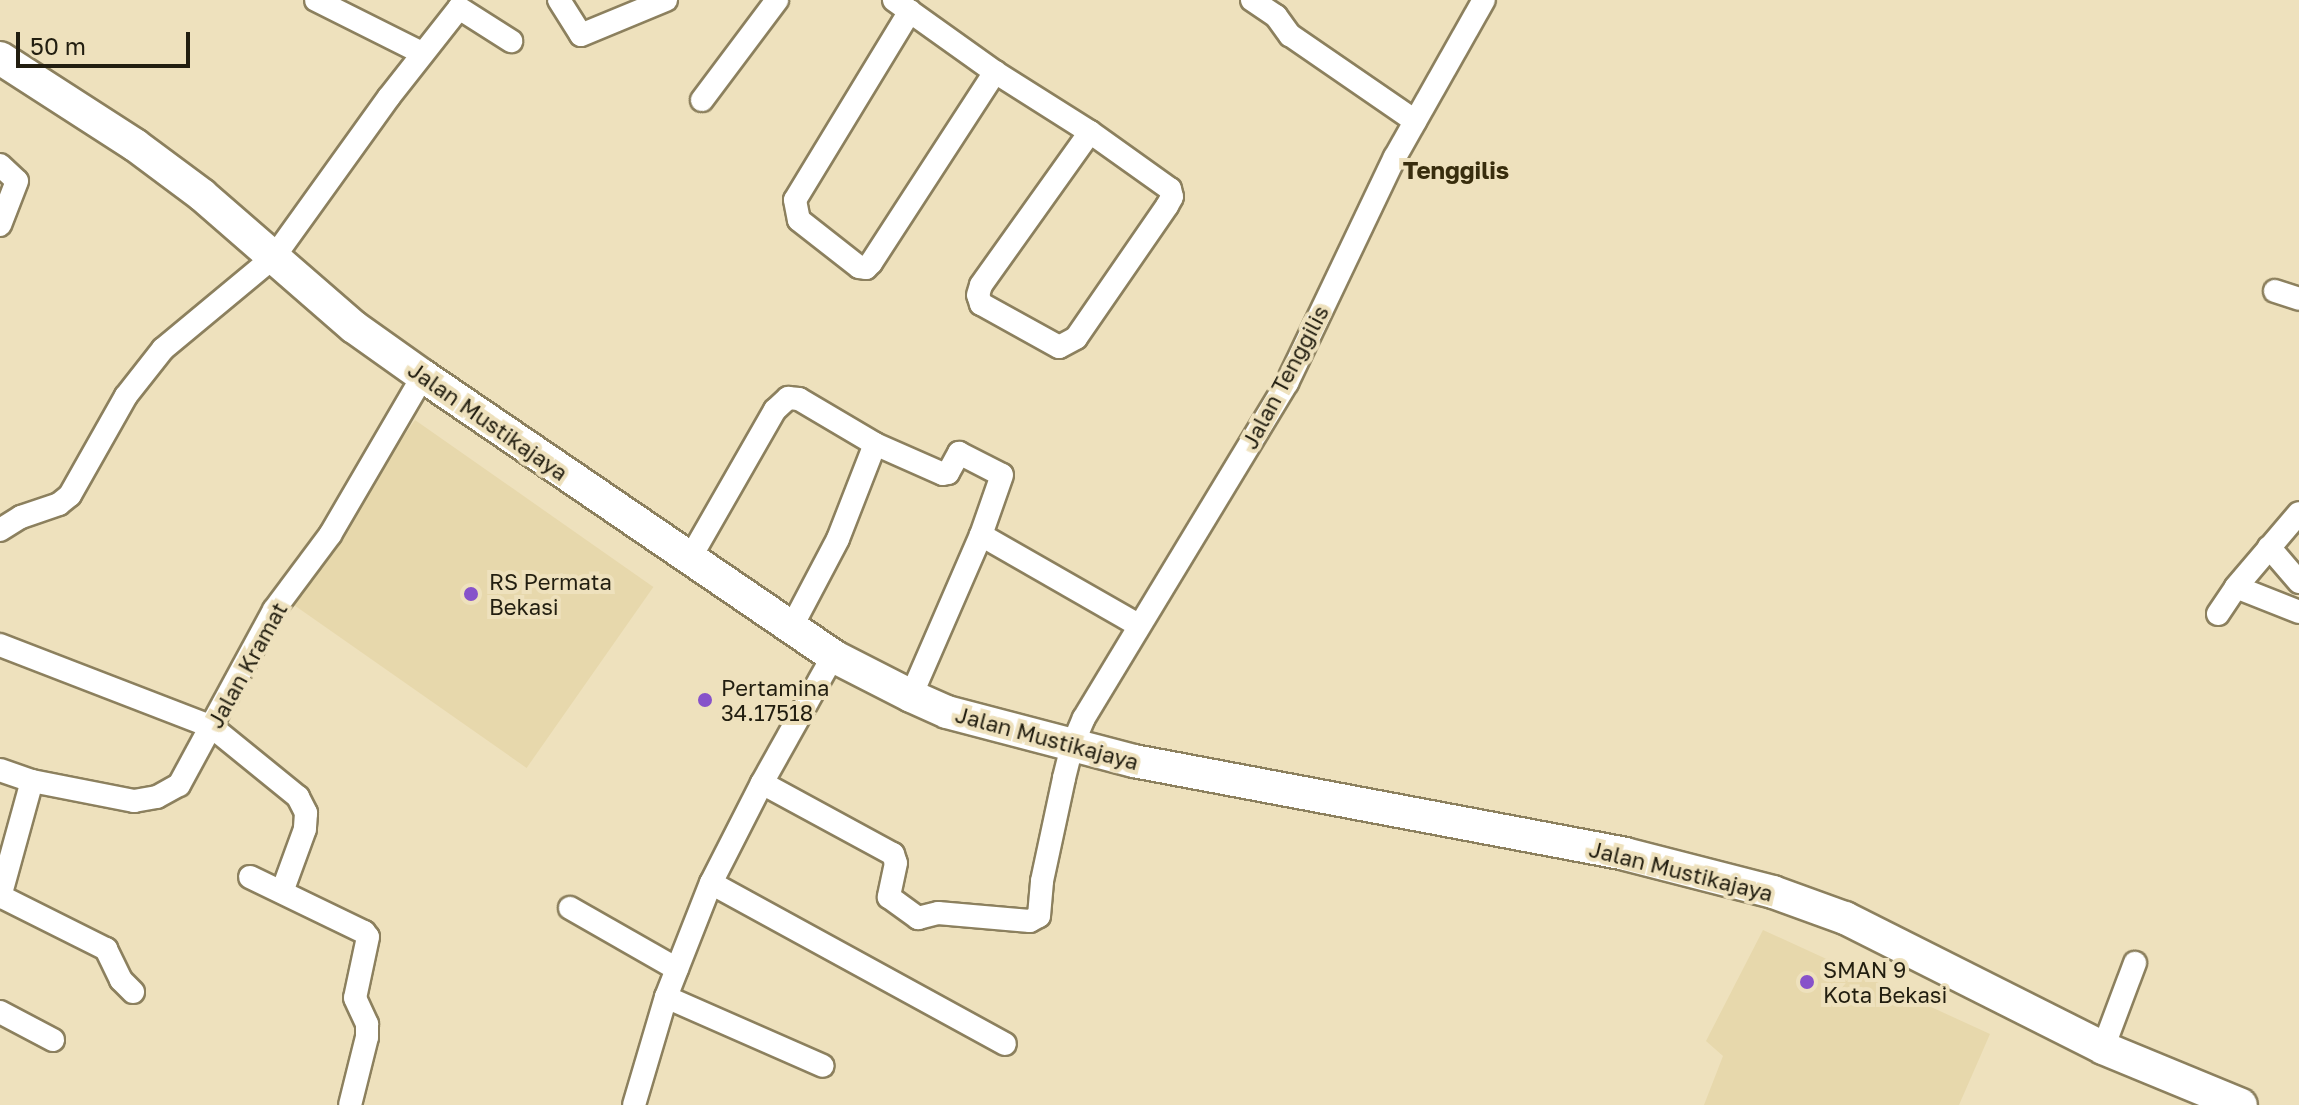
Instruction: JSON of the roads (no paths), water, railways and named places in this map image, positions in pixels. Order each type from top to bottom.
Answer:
[{"type":"main road","name":"Jalan Mustikajaya","points":[[0,58],[135,145],[202,195],[354,327],[423,376],[833,656],[911,696],[947,712],[1134,761],[1625,854],[1773,892],[1845,918],[2103,1048],[2241,1105]]},
{"type":"street","points":[[316,0],[422,53]]},
{"type":"street","points":[[559,0],[581,35],[666,0]]},
{"type":"street","points":[[702,100],[777,0]]},
{"type":"street","points":[[1252,0],[1276,16],[1294,38],[1415,121]]},
{"type":"street","name":"Jalan Tenggilis","points":[[762,783],[893,854],[896,863],[889,897],[918,918],[938,913],[1030,921],[1041,911],[1042,881],[1072,746],[1138,625],[1287,383],[1415,121],[1484,0]]},
{"type":"street","points":[[995,72],[866,268],[859,267],[799,220],[795,200],[902,6],[995,72],[1090,132],[1170,189],[1172,197],[1076,338],[1059,347],[981,304],[978,295],[981,285],[1090,132]]},
{"type":"street","points":[[0,530],[21,517],[59,504],[70,495],[126,396],[163,349],[274,257],[422,53],[459,8],[511,41]]},
{"type":"street","points":[[0,165],[17,181],[0,225]]},
{"type":"street","points":[[2275,291],[2299,299]]},
{"type":"street","name":"Jalan Kramat","points":[[0,770],[32,781],[134,801],[157,797],[179,785],[274,610],[330,535],[423,376]]},
{"type":"street","points":[[689,560],[775,410],[788,398],[799,399],[875,444],[943,474],[948,473],[959,453],[1001,473],[981,535],[911,696]]},
{"type":"street","points":[[791,628],[838,539],[875,444]]},
{"type":"street","points":[[2218,614],[2236,587],[2299,513]]},
{"type":"street","points":[[981,535],[1138,625]]},
{"type":"street","points":[[2269,547],[2299,582]]},
{"type":"street","points":[[2236,587],[2299,612]]},
{"type":"street","points":[[0,645],[212,727],[304,804],[305,829],[282,892]]},
{"type":"street","points":[[634,1105],[666,997],[711,883],[762,783],[833,656]]},
{"type":"street","points":[[32,781],[0,896],[106,949],[121,980],[133,992]]},
{"type":"street","points":[[250,877],[364,932],[368,937],[355,998],[367,1024],[367,1037],[350,1105]]},
{"type":"street","points":[[711,883],[1005,1044]]},
{"type":"street","points":[[570,908],[677,969]]},
{"type":"street","points":[[2103,1048],[2135,963]]},
{"type":"street","points":[[666,997],[823,1066]]},
{"type":"street","points":[[0,1012],[53,1040]]},
{"type":"place","name":"RS Permata Bekasi","points":[[471,594]]},
{"type":"place","name":"Pertamina 34.17518","points":[[705,700]]},
{"type":"place","name":"SMAN 9 Kota Bekasi","points":[[1807,982]]},
{"type":"district","name":"Tenggilis","points":[[1456,170]]}]
